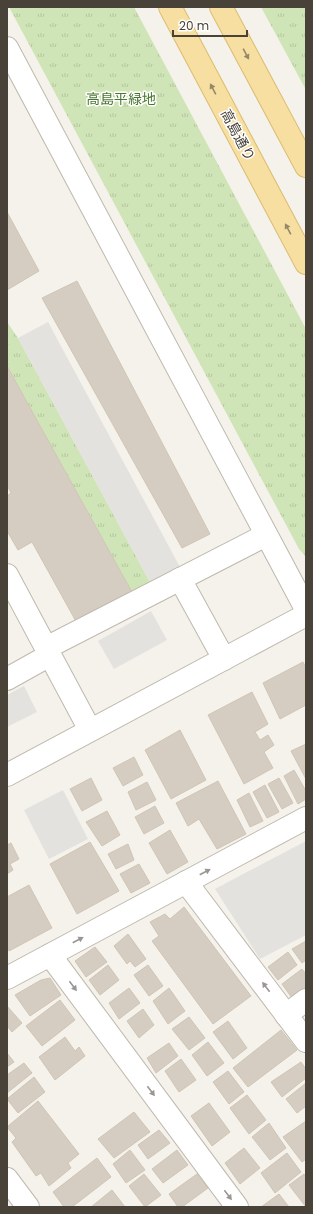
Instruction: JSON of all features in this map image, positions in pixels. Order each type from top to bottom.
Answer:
[{"type":"main road","name":"高島通り","points":[[170,7],[306,263]]},
{"type":"main road","points":[[221,7],[306,166]]},
{"type":"street","points":[[7,48],[306,609]]},
{"type":"street","points":[[7,679],[48,652],[180,579],[266,535]]},
{"type":"street","points":[[7,576],[90,730]]},
{"type":"street","points":[[180,579],[224,659]]},
{"type":"street","points":[[7,775],[306,615]]},
{"type":"street","points":[[7,978],[306,818]]},
{"type":"street","points":[[186,882],[306,1041]]},
{"type":"street","points":[[50,955],[237,1207]]},
{"type":"street","points":[[286,1015],[306,1000]]},
{"type":"street","points":[[7,1179],[28,1207]]},
{"type":"green space","name":"高島平緑地","points":[[9,7],[134,7],[306,329],[306,557],[299,549]]},
{"type":"green space","points":[[261,7],[306,7],[306,90]]},
{"type":"green space","points":[[7,322],[18,338],[151,584],[133,594],[7,366]]},
{"type":"shaded area","points":[[48,322],[181,569],[151,584],[18,338]]},
{"type":"shaded area","points":[[151,611],[167,640],[114,669],[98,641]]},
{"type":"shaded area","points":[[24,686],[37,712],[7,727],[7,695]]},
{"type":"shaded area","points":[[63,790],[88,839],[49,859],[24,810]]},
{"type":"shaded area","points":[[306,841],[306,935],[260,959],[215,889]]},
{"type":"building","points":[[7,212],[39,271],[7,290]]},
{"type":"building","points":[[77,281],[210,534],[182,548],[42,298]]},
{"type":"building","points":[[7,366],[133,594],[78,625],[32,542],[18,550],[7,531],[7,496],[11,493],[7,485]]},
{"type":"building","points":[[303,662],[306,668],[306,705],[280,719],[263,683]]},
{"type":"building","points":[[252,692],[268,724],[255,732],[260,740],[268,735],[274,745],[264,752],[273,768],[244,784],[208,715]]},
{"type":"building","points":[[180,730],[206,780],[171,799],[145,750]]},
{"type":"building","points":[[306,744],[306,779],[291,751]]},
{"type":"building","points":[[134,757],[143,775],[123,786],[113,768]]},
{"type":"building","points":[[294,770],[306,791],[306,799],[298,804],[284,776]]},
{"type":"building","points":[[91,778],[102,800],[82,811],[70,789]]},
{"type":"building","points":[[279,778],[293,803],[282,809],[268,784]]},
{"type":"building","points":[[218,781],[246,834],[217,849],[199,819],[188,826],[176,803]]},
{"type":"building","points":[[147,782],[156,800],[136,810],[128,792]]},
{"type":"building","points":[[265,785],[279,812],[267,818],[253,792]]},
{"type":"building","points":[[249,793],[263,821],[250,827],[237,800]]},
{"type":"building","points":[[155,806],[164,823],[144,834],[135,817]]},
{"type":"building","points":[[107,811],[120,835],[102,846],[86,822]]},
{"type":"building","points":[[170,830],[188,862],[167,874],[149,843]]},
{"type":"building","points":[[90,842],[119,891],[77,914],[50,864]]},
{"type":"building","points":[[11,843],[19,859],[10,864],[13,870],[7,874],[7,845]]},
{"type":"building","points":[[128,844],[134,860],[116,869],[108,854]]},
{"type":"building","points":[[139,864],[150,883],[131,893],[120,874]]},
{"type":"building","points":[[29,885],[52,928],[9,951],[7,946],[7,897]]},
{"type":"building","points":[[184,907],[251,996],[213,1024],[152,941],[159,936],[150,922],[165,914],[170,919]]},
{"type":"building","points":[[128,934],[146,959],[135,967],[130,961],[127,964],[114,946]]},
{"type":"building","points":[[306,941],[306,960],[302,963],[292,949]]},
{"type":"building","points":[[95,947],[107,962],[86,977],[75,961]]},
{"type":"building","points":[[288,952],[297,965],[278,980],[268,967]]},
{"type":"building","points":[[108,965],[119,980],[100,995],[89,980]]},
{"type":"building","points":[[148,965],[163,986],[149,996],[134,975]]},
{"type":"building","points":[[302,969],[306,974],[306,988],[292,998],[282,984]]},
{"type":"building","points":[[50,978],[61,995],[30,1016],[15,995],[41,980]]},
{"type":"building","points":[[129,988],[140,1003],[119,1019],[109,1003]]},
{"type":"building","points":[[169,988],[185,1011],[168,1024],[153,1001]]},
{"type":"building","points":[[60,1000],[75,1020],[42,1046],[26,1026]]},
{"type":"building","points":[[7,1006],[22,1023],[12,1032],[7,1026]]},
{"type":"building","points":[[143,1009],[154,1025],[139,1038],[127,1021]]},
{"type":"building","points":[[189,1017],[205,1038],[189,1050],[172,1029]]},
{"type":"building","points":[[228,1021],[247,1048],[233,1059],[213,1032]]},
{"type":"building","points":[[281,1030],[297,1050],[248,1087],[233,1068]]},
{"type":"building","points":[[65,1037],[75,1051],[79,1047],[85,1056],[55,1080],[39,1057]]},
{"type":"building","points":[[208,1042],[224,1063],[207,1076],[192,1055]]},
{"type":"building","points":[[169,1043],[178,1056],[156,1073],[147,1058]]},
{"type":"building","points":[[7,1053],[14,1062],[7,1067]]},
{"type":"building","points":[[181,1059],[196,1080],[179,1092],[165,1071]]},
{"type":"building","points":[[301,1062],[306,1069],[306,1078],[282,1097],[271,1082]]},
{"type":"building","points":[[24,1063],[32,1073],[7,1093],[7,1075]]},
{"type":"building","points":[[228,1071],[244,1092],[229,1104],[213,1082]]},
{"type":"building","points":[[34,1077],[45,1092],[18,1113],[7,1099]]},
{"type":"building","points":[[306,1083],[306,1106],[297,1113],[286,1099]]},
{"type":"building","points":[[247,1095],[266,1120],[249,1134],[230,1108]]},
{"type":"building","points":[[38,1101],[79,1154],[68,1163],[71,1168],[49,1186],[41,1173],[36,1176],[12,1142],[16,1138],[7,1127]]},
{"type":"building","points":[[209,1103],[230,1132],[212,1146],[191,1116]]},
{"type":"building","points":[[134,1112],[150,1132],[114,1158],[98,1139]]},
{"type":"building","points":[[306,1121],[306,1159],[302,1162],[283,1137]]},
{"type":"building","points":[[269,1123],[286,1148],[270,1160],[252,1137]]},
{"type":"building","points":[[159,1130],[170,1143],[148,1159],[138,1145]]},
{"type":"building","points":[[244,1148],[260,1168],[240,1184],[225,1163]]},
{"type":"building","points":[[130,1150],[145,1170],[126,1183],[113,1164]]},
{"type":"building","points":[[177,1150],[188,1165],[163,1183],[152,1169]]},
{"type":"building","points":[[287,1153],[301,1172],[275,1193],[261,1173]]},
{"type":"building","points":[[97,1158],[111,1177],[72,1207],[64,1207],[53,1192]]},
{"type":"building","points":[[144,1174],[161,1195],[145,1207],[129,1186]]},
{"type":"building","points":[[197,1174],[208,1188],[182,1207],[178,1207],[169,1194]]},
{"type":"building","points":[[304,1174],[306,1177],[306,1207],[289,1185]]},
{"type":"building","points":[[112,1190],[125,1207],[91,1207]]},
{"type":"building","points":[[279,1194],[289,1207],[261,1207]]}]
